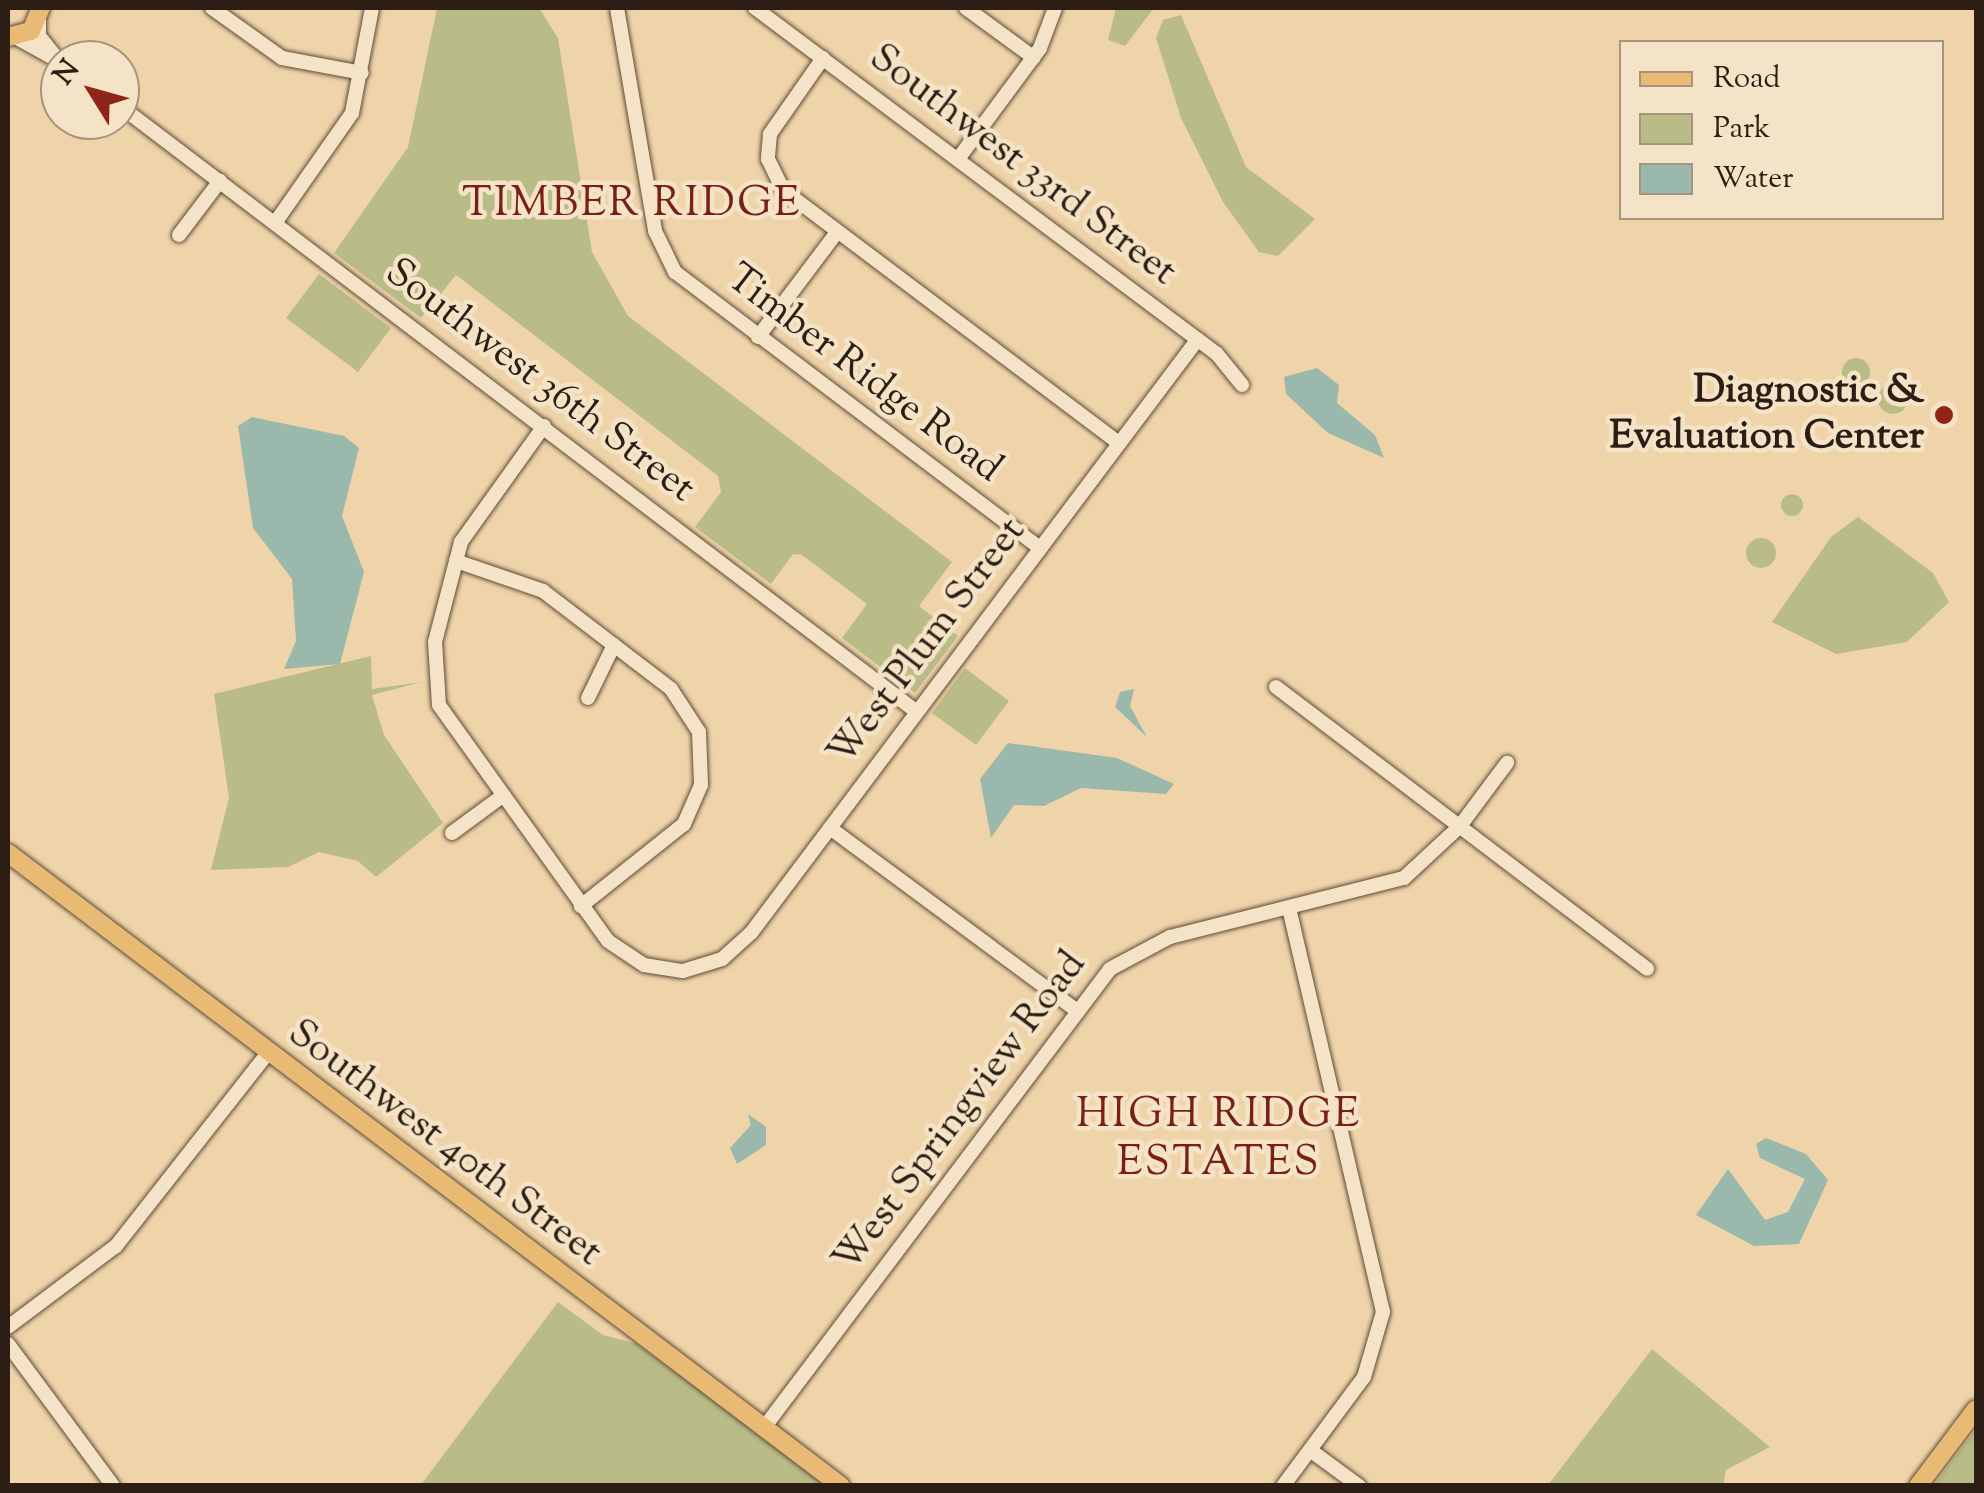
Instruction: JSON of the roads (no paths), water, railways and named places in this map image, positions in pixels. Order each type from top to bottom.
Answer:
[{"type":"main road","points":[[11,39],[41,12]]},
{"type":"main road","name":"Southwest 40th Street","points":[[8,853],[840,1486]]},
{"type":"main road","points":[[1918,1486],[1976,1409]]},
{"type":"street","points":[[212,8],[282,58],[362,73]]},
{"type":"street","points":[[276,223],[344,130],[362,73],[372,8]]},
{"type":"street","name":"Timber Ridge Road","points":[[617,8],[659,245],[686,283],[1040,548]]},
{"type":"street","name":"Southwest 33rd Street","points":[[756,8],[1198,339],[1242,385]]},
{"type":"street","points":[[966,8],[1034,58]]},
{"type":"street","points":[[958,159],[1034,58],[1055,8]]},
{"type":"street","points":[[41,12],[39,36],[42,40]]},
{"type":"street","points":[[11,39],[40,53]]},
{"type":"street","points":[[823,58],[776,123],[768,159],[783,190],[1119,443]]},
{"type":"street","name":"Southwest 36th Street","points":[[140,121],[918,712]]},
{"type":"street","points":[[179,235],[220,181]]},
{"type":"street","points":[[758,337],[837,232]]},
{"type":"street","name":"West Plum Street","points":[[582,906],[635,961],[696,969],[741,944],[1198,339]]},
{"type":"street","points":[[456,561],[532,585],[614,645],[679,698],[703,750],[699,796],[684,824],[582,906],[444,718],[434,682],[456,561],[474,518],[544,426]]},
{"type":"street","points":[[588,698],[614,645]]},
{"type":"street","points":[[1276,687],[1647,969]]},
{"type":"street","name":"West Springview Road","points":[[763,1429],[1110,968],[1148,945],[1290,912],[1404,878],[1460,826],[1507,763]]},
{"type":"street","points":[[452,833],[501,797]]},
{"type":"street","points":[[830,828],[1075,1010]]},
{"type":"street","points":[[1283,1486],[1372,1363],[1382,1312],[1290,912]]},
{"type":"street","points":[[8,1327],[116,1246],[268,1052]]},
{"type":"street","points":[[8,1344],[112,1486]]},
{"type":"street","points":[[1310,1450],[1359,1486]]},
{"type":"water","points":[[1317,368],[1339,385],[1337,403],[1375,435],[1384,458],[1328,433],[1286,394],[1284,377]]},
{"type":"water","points":[[252,417],[344,436],[359,448],[342,516],[364,572],[340,664],[284,669],[296,641],[292,579],[253,528],[238,426]]},
{"type":"water","points":[[1134,689],[1130,706],[1147,737],[1115,707],[1120,692]]},
{"type":"water","points":[[1008,743],[1117,758],[1174,784],[1166,794],[1081,788],[1044,806],[1014,805],[991,838],[980,779]]},
{"type":"water","points":[[748,1114],[766,1127],[766,1145],[737,1164],[730,1148],[751,1125]]},
{"type":"water","points":[[1766,1138],[1806,1154],[1828,1180],[1799,1244],[1754,1246],[1696,1215],[1728,1169],[1765,1220],[1788,1212],[1805,1179],[1760,1158],[1756,1144]]},
{"type":"place","name":"Diagnostic & Evaluation Center","points":[[1944,415]]},
{"type":"district","name":"TIMBER RIDGE","points":[[632,205]]},
{"type":"district","name":"HIGH RIDGE ESTATES","points":[[1219,1140]]}]
